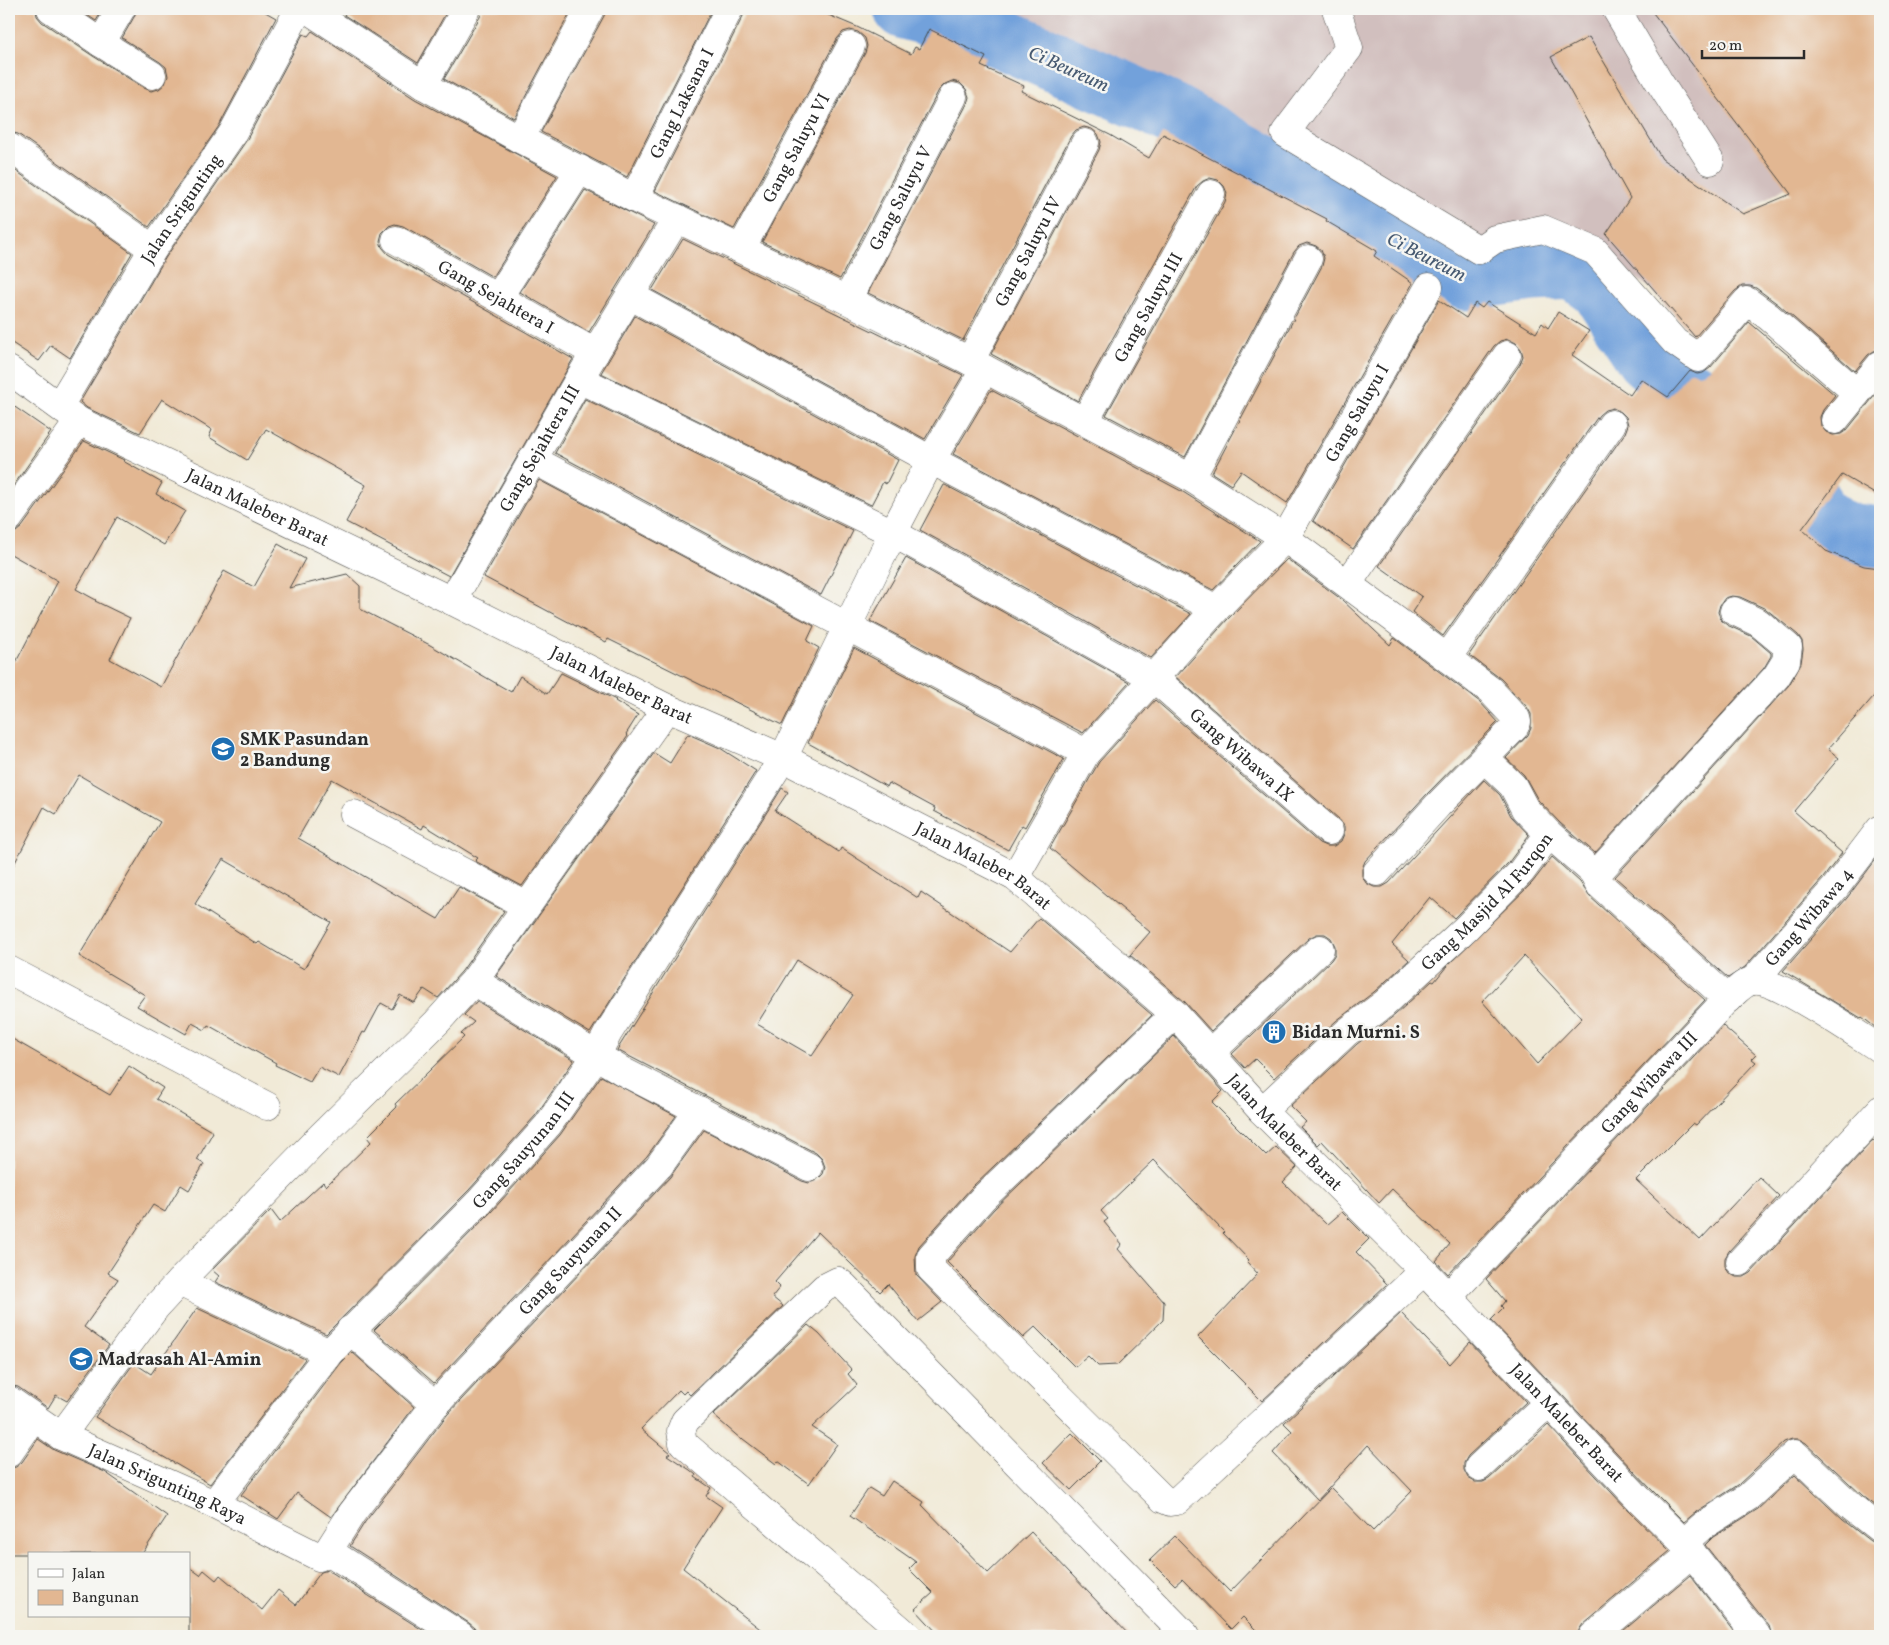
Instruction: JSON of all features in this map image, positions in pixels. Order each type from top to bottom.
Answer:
[{"type":"street","points":[[51,9],[152,75]]},
{"type":"street","points":[[101,43],[121,9]]},
{"type":"street","name":"Jalan Srigunting","points":[[9,518],[68,413],[67,392],[153,249],[232,134],[299,9]]},
{"type":"street","points":[[307,9],[423,85],[520,139],[634,198],[847,300],[977,365],[1192,478],[1285,538],[1490,690],[1516,718],[1517,722],[1511,733],[1438,805],[1378,872]]},
{"type":"street","points":[[423,85],[466,9]]},
{"type":"street","points":[[520,139],[590,9]]},
{"type":"street","name":"Gang Laksana I","points":[[634,198],[729,9]]},
{"type":"street","points":[[1336,9],[1349,48],[1285,133],[1479,250],[1494,240],[1542,228],[1595,251],[1675,342],[1698,358],[1747,301],[1769,317],[1857,393]]},
{"type":"street","points":[[1616,9],[1658,80],[1710,161]]},
{"type":"street","name":"Gang Saluyu VI","points":[[741,249],[850,46]]},
{"type":"street","name":"Gang Saluyu V","points":[[847,300],[953,96]]},
{"type":"street","name":"Gang Saluyu IV","points":[[893,532],[932,460],[1086,143]]},
{"type":"street","points":[[9,147],[153,249]]},
{"type":"street","points":[[498,298],[580,169]]},
{"type":"street","name":"Gang Saluyu III","points":[[1085,421],[1211,194]]},
{"type":"street","name":"Gang Sejahtera III","points":[[452,601],[532,459],[677,218]]},
{"type":"street","name":"Gang Sejahtera I","points":[[396,240],[595,353]]},
{"type":"street","points":[[1192,478],[1308,259]]},
{"type":"street","name":"Gang Saluyu I","points":[[1015,877],[1086,753],[1216,609],[1285,538],[1429,287]]},
{"type":"street","points":[[630,296],[932,460],[1216,609]]},
{"type":"street","points":[[1348,583],[1507,355]]},
{"type":"street","points":[[1835,420],[1880,365]]},
{"type":"street","name":"Jalan Maleber Barat","points":[[9,370],[68,413],[667,708],[783,758],[1015,877],[1175,1014],[1262,1111],[1424,1271],[1639,1499],[1688,1548],[1757,1636]]},
{"type":"street","name":"Gang Wibawa IX","points":[[579,379],[893,532],[1154,678],[1329,831]]},
{"type":"street","points":[[1446,658],[1612,424]]},
{"type":"street","points":[[532,459],[1086,753]]},
{"type":"street","name":"Gang Sauyunan III","points":[[214,1504],[329,1353],[480,1201],[548,1125],[596,1056],[608,1033],[783,758],[893,532]]},
{"type":"street","points":[[1593,872],[1601,869],[1776,677],[1786,662],[1788,647],[1758,623],[1734,611]]},
{"type":"street","points":[[61,1436],[156,1307],[474,981],[667,708]]},
{"type":"street","points":[[1485,759],[1513,786],[1525,809],[1549,834]]},
{"type":"street","points":[[354,814],[528,906]]},
{"type":"street","name":"Gang Wibawa 4","points":[[1754,981],[1835,888],[1880,829]]},
{"type":"street","name":"Gang Masjid Al Furqon","points":[[1262,1111],[1348,1032],[1384,1004],[1466,928],[1521,872],[1549,834],[1593,872],[1599,884],[1728,999]]},
{"type":"street","points":[[1211,1052],[1320,949]]},
{"type":"street","points":[[9,970],[267,1106]]},
{"type":"street","points":[[474,981],[596,1056],[810,1167]]},
{"type":"street","points":[[1754,981],[1775,986],[1880,1049]]},
{"type":"street","name":"Gang Wibawa III","points":[[1448,1296],[1728,999],[1746,983],[1754,981]]},
{"type":"street","points":[[1175,1014],[983,1198],[931,1256],[931,1269],[1163,1498],[1170,1502],[1178,1501],[1424,1271]]},
{"type":"street","name":"Gang Sauyunan II","points":[[328,1551],[352,1513],[435,1405],[660,1166],[699,1110]]},
{"type":"street","points":[[1740,1262],[1880,1110]]},
{"type":"street","points":[[908,1636],[683,1443],[681,1430],[685,1421],[824,1288],[838,1281],[1176,1633]]},
{"type":"street","points":[[179,1282],[329,1353]]},
{"type":"street","points":[[350,1330],[435,1405]]},
{"type":"street","name":"Jalan Srigunting Raya","points":[[9,1400],[61,1436],[214,1504],[315,1556],[319,1557],[328,1551]]},
{"type":"street","points":[[1479,1467],[1548,1402]]},
{"type":"street","points":[[9,1453],[34,1416]]},
{"type":"street","points":[[1593,1636],[1688,1548],[1704,1525],[1748,1497],[1795,1454],[1853,1508],[1880,1529]]},
{"type":"street","points":[[328,1551],[461,1636]]},
{"type":"shaded area","points":[[931,9],[1880,9],[1880,129],[1741,215],[1783,246],[1707,351],[1651,289],[1576,234],[1484,254],[1329,179],[1132,92]]},
{"type":"building","points":[[9,9],[36,9],[37,16],[42,22],[151,91],[159,89],[165,84],[168,76],[166,67],[122,38],[137,9],[260,9],[276,18],[219,126],[149,227],[18,134],[9,132]]},
{"type":"building","points":[[78,9],[103,9],[96,21]]},
{"type":"building","points":[[348,9],[448,9],[418,63],[344,15]]},
{"type":"building","points":[[482,9],[572,9],[514,118],[444,79],[480,17]]},
{"type":"building","points":[[606,9],[712,9],[627,177],[541,132],[604,16]]},
{"type":"building","points":[[745,9],[814,9],[857,27],[911,54],[915,47],[919,49],[929,29],[986,57],[981,66],[1024,86],[1021,91],[1110,135],[1149,158],[1163,134],[1327,219],[1326,221],[1377,251],[1374,256],[1413,283],[1287,503],[1241,471],[1231,485],[1212,473],[1322,266],[1324,258],[1321,250],[1307,243],[1299,246],[1294,252],[1185,457],[1106,415],[1225,202],[1227,193],[1224,186],[1218,180],[1210,178],[1197,186],[1078,401],[991,354],[1099,150],[1101,142],[1098,134],[1092,129],[1084,127],[1076,130],[1071,136],[963,340],[868,293],[967,104],[969,97],[966,89],[960,83],[952,81],[945,84],[939,90],[840,279],[762,242],[865,53],[867,46],[865,38],[858,32],[850,30],[843,32],[837,39],[734,229],[655,191]]},
{"type":"building","points":[[1650,9],[1880,9],[1880,350],[1868,355],[1855,371],[1779,305],[1756,288],[1750,286],[1742,286],[1735,291],[1695,337],[1606,234],[1630,198],[1551,57],[1589,37],[1662,159],[1743,214],[1791,194]]},
{"type":"building","points":[[312,31],[415,99],[557,176],[493,277],[403,226],[395,224],[389,226],[382,233],[380,241],[388,254],[573,359],[449,576],[346,522],[366,485],[266,429],[247,460],[209,437],[212,430],[162,399],[140,433],[87,408],[80,402],[166,257],[246,141],[303,34],[308,36]]},
{"type":"building","points":[[9,166],[132,253],[70,358],[51,345],[39,361],[9,341]]},
{"type":"building","points":[[585,190],[654,225],[589,332],[520,292]]},
{"type":"building","points":[[683,239],[963,375],[925,439],[652,290]]},
{"type":"building","points":[[1439,300],[1466,318],[1475,303],[1482,308],[1487,302],[1536,333],[1542,323],[1548,328],[1558,312],[1589,331],[1572,355],[1630,395],[1641,379],[1668,397],[1690,371],[1697,374],[1703,373],[1710,368],[1749,322],[1835,395],[1820,417],[1821,426],[1826,432],[1833,435],[1841,434],[1847,430],[1880,389],[1880,497],[1842,475],[1802,529],[1826,551],[1864,566],[1880,568],[1880,689],[1828,749],[1839,758],[1794,811],[1842,853],[1823,878],[1745,967],[1728,978],[1615,877],[1789,685],[1801,663],[1803,649],[1802,641],[1798,635],[1766,609],[1740,597],[1732,596],[1725,598],[1718,612],[1721,620],[1727,625],[1751,636],[1771,653],[1771,656],[1764,668],[1595,853],[1560,823],[1538,800],[1524,775],[1506,758],[1528,735],[1531,728],[1531,714],[1527,707],[1501,679],[1469,655],[1625,433],[1628,425],[1626,417],[1613,408],[1605,410],[1599,415],[1443,636],[1412,612],[1422,597],[1379,566],[1520,364],[1523,356],[1521,349],[1516,343],[1508,339],[1500,341],[1494,346],[1353,549],[1313,521]]},
{"type":"building","points":[[635,316],[898,460],[886,484],[883,482],[871,505],[601,373]]},
{"type":"building","points":[[991,390],[1183,492],[1260,541],[1213,590],[953,454]]},
{"type":"building","points":[[585,399],[853,531],[821,595],[555,453]]},
{"type":"building","points":[[9,403],[51,432],[9,492]]},
{"type":"building","points":[[84,441],[124,460],[162,483],[156,494],[185,511],[164,545],[117,517],[76,589],[95,601],[130,618],[110,659],[161,687],[224,571],[254,587],[278,544],[305,559],[289,588],[347,574],[360,586],[360,609],[430,645],[511,692],[520,676],[547,694],[561,673],[616,700],[638,715],[626,734],[628,736],[522,886],[475,861],[478,858],[424,825],[422,829],[332,779],[298,838],[438,919],[459,887],[504,911],[462,971],[438,998],[424,989],[414,1003],[400,995],[392,1009],[381,1003],[339,1077],[319,1067],[310,1082],[275,1065],[276,1063],[208,1025],[205,1030],[192,1023],[186,1034],[137,1006],[145,995],[79,956],[160,822],[79,775],[56,814],[44,807],[9,874],[9,657],[16,662],[58,581],[9,553],[9,533],[16,532],[22,527]],"holes":[[[223,859],[331,922],[304,969],[259,942],[257,944],[195,904]]]},
{"type":"building","points":[[539,480],[814,626],[807,641],[819,648],[782,725],[608,639],[606,642],[484,577]]},
{"type":"building","points":[[944,485],[1191,614],[1151,658],[920,530]]},
{"type":"building","points":[[906,558],[1129,682],[1083,733],[870,621]]},
{"type":"building","points":[[1287,559],[1341,599],[1390,645],[1394,638],[1480,702],[1498,722],[1427,794],[1365,861],[1362,876],[1366,883],[1374,887],[1382,887],[1389,883],[1484,780],[1500,795],[1511,816],[1529,835],[1509,862],[1454,918],[1430,897],[1392,944],[1409,960],[1374,992],[1336,1021],[1274,1078],[1255,1059],[1245,1068],[1232,1054],[1331,960],[1335,954],[1335,946],[1331,938],[1325,934],[1317,934],[1309,938],[1211,1031],[1185,1002],[1130,955],[1150,932],[1050,848],[1099,762],[1155,700],[1319,843],[1326,846],[1334,846],[1341,841],[1344,834],[1344,826],[1339,819],[1176,677],[1227,620]]},
{"type":"building","points":[[854,648],[1064,759],[1025,827],[1022,825],[1008,850],[934,811],[935,808],[889,783],[887,787],[808,743]]},
{"type":"building","points":[[688,734],[720,748],[756,771],[590,1033],[496,976],[654,753],[670,763]]},
{"type":"building","points":[[782,788],[788,792],[775,811],[839,852],[841,848],[918,898],[921,892],[1010,952],[1039,918],[1152,1015],[972,1187],[919,1246],[915,1256],[916,1275],[942,1302],[918,1321],[888,1284],[880,1292],[818,1232],[775,1282],[780,1287],[772,1297],[783,1306],[690,1395],[686,1391],[683,1394],[679,1390],[641,1429],[670,1453],[667,1455],[690,1470],[696,1475],[695,1477],[711,1488],[706,1496],[722,1507],[683,1568],[769,1636],[477,1636],[475,1628],[469,1623],[350,1546],[365,1522],[447,1415],[670,1177],[704,1130],[802,1181],[809,1183],[817,1180],[823,1174],[825,1167],[822,1159],[816,1153],[617,1050]],"holes":[[[797,960],[853,995],[812,1056],[757,1024]]]},
{"type":"building","points":[[1880,854],[1880,1031],[1862,1017],[1783,971],[1847,898]]},
{"type":"building","points":[[1552,857],[1580,882],[1589,896],[1705,1000],[1448,1274],[1436,1261],[1450,1244],[1392,1189],[1379,1203],[1322,1141],[1318,1145],[1300,1127],[1306,1122],[1290,1106],[1357,1044],[1395,1015],[1432,981],[1434,982],[1447,966],[1532,883]],"holes":[[[1524,956],[1582,1018],[1537,1064],[1482,1001]]]},
{"type":"building","points":[[477,1001],[574,1060],[536,1115],[469,1190],[326,1334],[215,1282],[219,1276],[212,1270],[271,1210],[280,1222],[323,1182],[326,1186],[371,1142],[367,1137],[397,1107],[395,1104],[464,1037],[461,1034],[474,1022],[464,1015]]},
{"type":"building","points":[[1723,1026],[1756,1055],[1752,1059],[1756,1062],[1696,1125],[1693,1123],[1636,1180],[1700,1240],[1759,1177],[1779,1196],[1729,1251],[1725,1258],[1725,1266],[1729,1273],[1736,1277],[1744,1277],[1751,1273],[1873,1140],[1880,1146],[1880,1509],[1863,1496],[1806,1443],[1799,1439],[1792,1439],[1784,1442],[1738,1485],[1684,1522],[1491,1320],[1503,1308],[1501,1306],[1505,1301],[1486,1279]]},
{"type":"building","points":[[1174,1036],[1223,1091],[1212,1102],[1266,1156],[1276,1147],[1297,1167],[1283,1182],[1327,1225],[1342,1212],[1369,1239],[1356,1252],[1387,1284],[1262,1401],[1198,1337],[1258,1274],[1247,1262],[1249,1260],[1224,1232],[1154,1160],[1101,1211],[1108,1219],[1104,1222],[1122,1244],[1118,1249],[1164,1302],[1163,1320],[1117,1365],[1098,1366],[1088,1356],[1075,1367],[1035,1327],[1023,1338],[947,1262],[994,1209]]},
{"type":"building","points":[[9,1037],[110,1095],[129,1066],[163,1088],[156,1099],[213,1132],[197,1160],[204,1164],[189,1190],[181,1185],[165,1212],[153,1205],[108,1273],[118,1279],[84,1327],[109,1345],[67,1401],[56,1395],[48,1408],[18,1387],[9,1385]]},
{"type":"building","points":[[601,1076],[676,1116],[647,1156],[434,1383],[374,1330],[492,1211],[560,1135]]},
{"type":"building","points":[[197,1308],[305,1359],[210,1484],[95,1417],[134,1363],[151,1374]]},
{"type":"building","points":[[1401,1313],[1450,1364],[1470,1342],[1526,1402],[1468,1456],[1464,1463],[1464,1470],[1468,1478],[1475,1482],[1483,1482],[1489,1479],[1548,1425],[1628,1510],[1670,1551],[1583,1624],[1578,1636],[1262,1636],[1243,1617],[1231,1629],[1182,1579],[1175,1585],[1150,1560],[1175,1536],[1230,1592],[1331,1488],[1373,1531],[1412,1491],[1368,1445],[1318,1500],[1273,1453],[1292,1431],[1284,1423]]},
{"type":"building","points":[[808,1325],[819,1334],[852,1370],[848,1374],[857,1385],[812,1427],[837,1444],[809,1484],[778,1461],[776,1464],[742,1440],[713,1415]]},
{"type":"building","points":[[352,1352],[414,1407],[331,1517],[297,1493],[278,1519],[241,1495],[341,1363]]},
{"type":"building","points":[[1072,1433],[1100,1461],[1071,1490],[1043,1463]]},
{"type":"building","points":[[38,1439],[54,1450],[105,1472],[167,1516],[143,1552],[28,1552],[28,1554],[9,1554],[9,1468],[16,1467],[22,1462]]},
{"type":"building","points":[[1795,1475],[1843,1520],[1870,1541],[1880,1544],[1880,1636],[1772,1636],[1769,1626],[1705,1545],[1713,1537],[1758,1509]]},
{"type":"building","points":[[892,1481],[924,1502],[922,1505],[988,1573],[1031,1532],[1130,1636],[940,1636],[915,1609],[933,1593],[909,1569],[916,1562],[850,1516],[869,1488],[882,1496]]},
{"type":"building","points":[[190,1568],[200,1575],[204,1570],[216,1580],[220,1575],[262,1610],[278,1590],[296,1605],[321,1572],[328,1570],[432,1636],[189,1636]]},
{"type":"building","points":[[1690,1575],[1737,1636],[1617,1636]]},
{"type":"waterway","name":"Ci Beureum","points":[[904,9],[981,29],[1173,114],[1466,280],[1533,271],[1574,269],[1600,288],[1646,358],[1676,384],[1763,427],[1788,450],[1816,512],[1839,532],[1880,537]]},
{"type":"place","name":"SMK Pasundan 2 Bandung","points":[[223,749]]},
{"type":"place","name":"Bidan Murni. S","points":[[1274,1032]]},
{"type":"place","name":"Madrasah Al-Amin","points":[[81,1359]]}]
